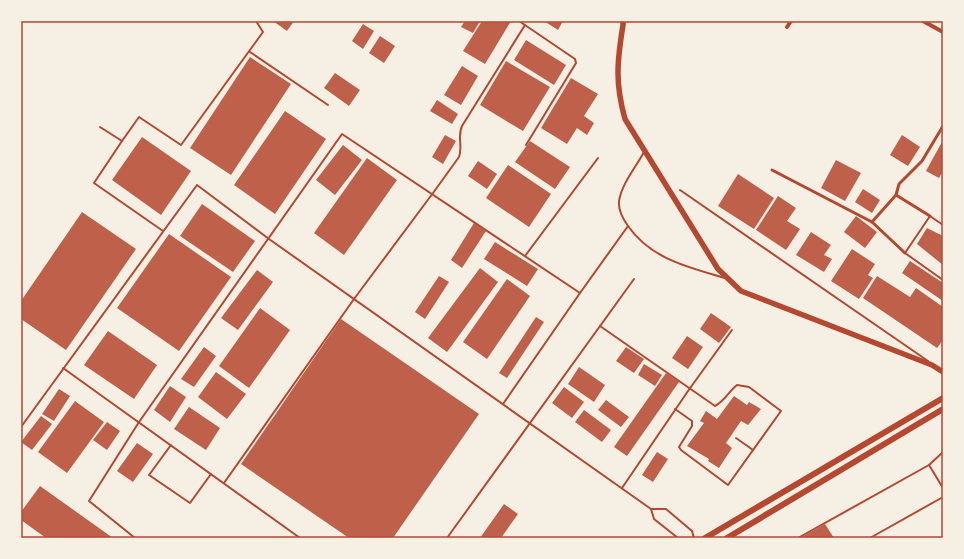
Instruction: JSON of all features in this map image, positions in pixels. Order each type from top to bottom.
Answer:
[{"type":"main road","points":[[622,21],[623,25],[618,62],[618,96],[625,119],[718,269],[741,291],[932,365],[943,372]]},
{"type":"main road","points":[[705,538],[943,398]]},
{"type":"main road","points":[[727,538],[943,409]]},
{"type":"street","points":[[787,27],[790,21]]},
{"type":"street","points":[[923,21],[943,32]]},
{"type":"street","points":[[872,222],[896,194],[899,184],[922,161],[943,126]]},
{"type":"street","points":[[772,170],[872,222],[905,253]]},
{"type":"street","points":[[896,194],[930,216]]},
{"type":"lane","points":[[163,231],[94,183],[139,116],[181,145],[250,52],[263,32],[256,21]]},
{"type":"lane","points":[[519,21],[575,59],[576,63],[526,145]]},
{"type":"lane","points":[[224,483],[354,298],[434,194],[459,156],[461,150],[459,133],[462,126],[524,25]]},
{"type":"lane","points":[[250,52],[328,105]]},
{"type":"lane","points":[[100,127],[122,141]]},
{"type":"lane","points":[[136,538],[89,501],[139,422],[342,134],[434,194],[580,293]]},
{"type":"lane","points":[[645,150],[623,187],[619,201],[620,210],[628,226],[634,235],[659,256],[674,263],[728,279]]},
{"type":"lane","points":[[526,256],[598,158]]},
{"type":"lane","points":[[21,427],[196,185],[269,239],[651,509],[666,509],[692,531],[694,538]]},
{"type":"lane","points":[[680,190],[932,365]]},
{"type":"lane","points":[[943,225],[930,216],[905,253],[943,280]]},
{"type":"lane","points":[[503,404],[628,226]]},
{"type":"lane","points":[[447,538],[634,279]]},
{"type":"lane","points":[[600,326],[715,406],[720,403],[737,385],[749,387],[781,411],[728,485],[680,450],[679,446],[692,426],[692,421],[675,409]]},
{"type":"lane","points":[[622,488],[675,409],[732,330]]},
{"type":"lane","points":[[63,368],[300,538]]},
{"type":"lane","points":[[736,438],[753,450]]},
{"type":"lane","points":[[171,445],[149,475],[190,503],[211,474]]},
{"type":"lane","points":[[798,538],[930,465],[943,452]]},
{"type":"lane","points":[[930,465],[943,488]]},
{"type":"lane","points":[[870,538],[943,496]]},
{"type":"lane","points":[[651,509],[654,519],[678,538]]},
{"type":"building","points":[[273,21],[294,21],[287,31]]},
{"type":"building","points":[[465,21],[480,21],[473,33],[461,27]]},
{"type":"building","points":[[482,21],[511,21],[485,64],[463,51]]},
{"type":"building","points":[[544,21],[563,21],[558,30]]},
{"type":"building","points":[[363,24],[374,31],[363,49],[352,41]]},
{"type":"building","points":[[380,36],[395,46],[384,63],[369,53]]},
{"type":"building","points":[[526,40],[566,65],[554,85],[514,60]]},
{"type":"building","points":[[250,57],[291,84],[231,175],[190,148]]},
{"type":"building","points":[[506,61],[550,87],[523,131],[480,105]]},
{"type":"building","points":[[462,66],[478,76],[461,105],[444,95]]},
{"type":"building","points":[[335,73],[360,90],[349,106],[324,88]]},
{"type":"building","points":[[571,78],[598,94],[584,116],[594,123],[587,135],[577,128],[567,144],[541,128]]},
{"type":"building","points":[[437,100],[458,114],[452,124],[430,111]]},
{"type":"building","points":[[285,111],[326,139],[275,214],[234,185]]},
{"type":"building","points":[[445,135],[456,141],[443,164],[432,157]]},
{"type":"building","points":[[902,135],[920,147],[908,166],[890,155]]},
{"type":"building","points":[[142,137],[191,171],[161,215],[112,180]]},
{"type":"building","points":[[943,140],[943,171],[939,178],[926,171]]},
{"type":"building","points":[[530,141],[570,167],[555,189],[515,162]]},
{"type":"building","points":[[343,145],[362,160],[335,195],[316,180]]},
{"type":"building","points":[[367,158],[397,180],[344,255],[314,233]]},
{"type":"building","points":[[836,160],[861,173],[845,201],[821,188]]},
{"type":"building","points":[[478,161],[497,174],[487,189],[468,176]]},
{"type":"building","points":[[508,165],[551,194],[529,227],[486,198]]},
{"type":"building","points":[[738,174],[774,198],[754,229],[718,206]]},
{"type":"building","points":[[863,189],[880,200],[872,213],[855,202]]},
{"type":"building","points":[[778,196],[796,208],[787,221],[800,229],[786,250],[756,230]]},
{"type":"building","points":[[202,204],[255,241],[233,272],[180,236]]},
{"type":"building","points":[[82,212],[136,249],[66,350],[21,319],[21,301]]},
{"type":"building","points":[[856,216],[877,232],[865,248],[844,232]]},
{"type":"building","points":[[474,223],[486,231],[462,268],[451,260]]},
{"type":"building","points":[[927,228],[943,236],[943,265],[917,244]]},
{"type":"building","points":[[811,232],[831,245],[824,255],[832,259],[824,272],[796,255]]},
{"type":"building","points":[[169,234],[231,277],[179,351],[117,308]]},
{"type":"building","points":[[495,242],[538,269],[527,286],[484,259]]},
{"type":"building","points":[[852,249],[875,264],[868,275],[873,278],[859,299],[831,281]]},
{"type":"building","points":[[910,261],[943,283],[943,301],[902,273]]},
{"type":"building","points":[[480,268],[498,282],[447,352],[428,338]]},
{"type":"building","points":[[257,270],[273,282],[238,330],[221,318]]},
{"type":"building","points":[[439,276],[449,282],[425,319],[415,312]]},
{"type":"building","points":[[877,276],[910,297],[916,288],[943,307],[943,340],[937,348],[863,298]]},
{"type":"building","points":[[507,279],[530,296],[487,359],[463,342]]},
{"type":"building","points":[[260,308],[290,330],[249,388],[219,366]]},
{"type":"building","points":[[711,313],[731,327],[719,343],[700,329]]},
{"type":"building","points":[[536,317],[544,322],[507,378],[499,373]]},
{"type":"building","points":[[341,319],[479,414],[393,538],[349,538],[241,464]]},
{"type":"building","points":[[108,331],[157,365],[134,399],[84,365]]},
{"type":"building","points":[[687,336],[703,347],[688,369],[672,358]]},
{"type":"building","points":[[204,347],[216,356],[194,387],[181,379]]},
{"type":"building","points":[[626,347],[644,359],[634,373],[616,361]]},
{"type":"building","points":[[644,364],[662,375],[655,386],[638,375]]},
{"type":"building","points":[[579,367],[605,385],[594,402],[568,384]]},
{"type":"building","points":[[216,372],[246,394],[227,419],[198,397]]},
{"type":"building","points":[[666,373],[679,382],[627,456],[614,447]]},
{"type":"building","points":[[170,386],[186,397],[170,422],[154,410]]},
{"type":"building","points":[[564,387],[584,402],[572,418],[552,403]]},
{"type":"building","points":[[59,389],[70,396],[54,421],[42,414]]},
{"type":"building","points":[[734,396],[747,405],[749,402],[761,409],[748,425],[741,421],[726,443],[732,448],[719,468],[708,461],[709,459],[687,446],[704,423],[700,421],[706,411],[717,419]]},
{"type":"building","points":[[606,400],[629,417],[621,427],[598,410]]},
{"type":"building","points":[[75,401],[104,422],[67,473],[38,452]]},
{"type":"building","points":[[189,407],[220,428],[206,450],[174,429]]},
{"type":"building","points":[[584,410],[611,430],[602,442],[575,422]]},
{"type":"building","points":[[41,416],[52,424],[32,450],[21,442]]},
{"type":"building","points":[[107,422],[120,431],[107,450],[93,440]]},
{"type":"building","points":[[137,443],[153,454],[133,482],[117,471]]},
{"type":"building","points":[[657,452],[668,459],[653,482],[642,475]]},
{"type":"building","points":[[40,486],[113,538],[46,538],[21,520],[21,512]]},
{"type":"building","points":[[504,504],[518,514],[501,538],[480,538]]},
{"type":"building","points":[[825,524],[834,538],[800,538]]}]
